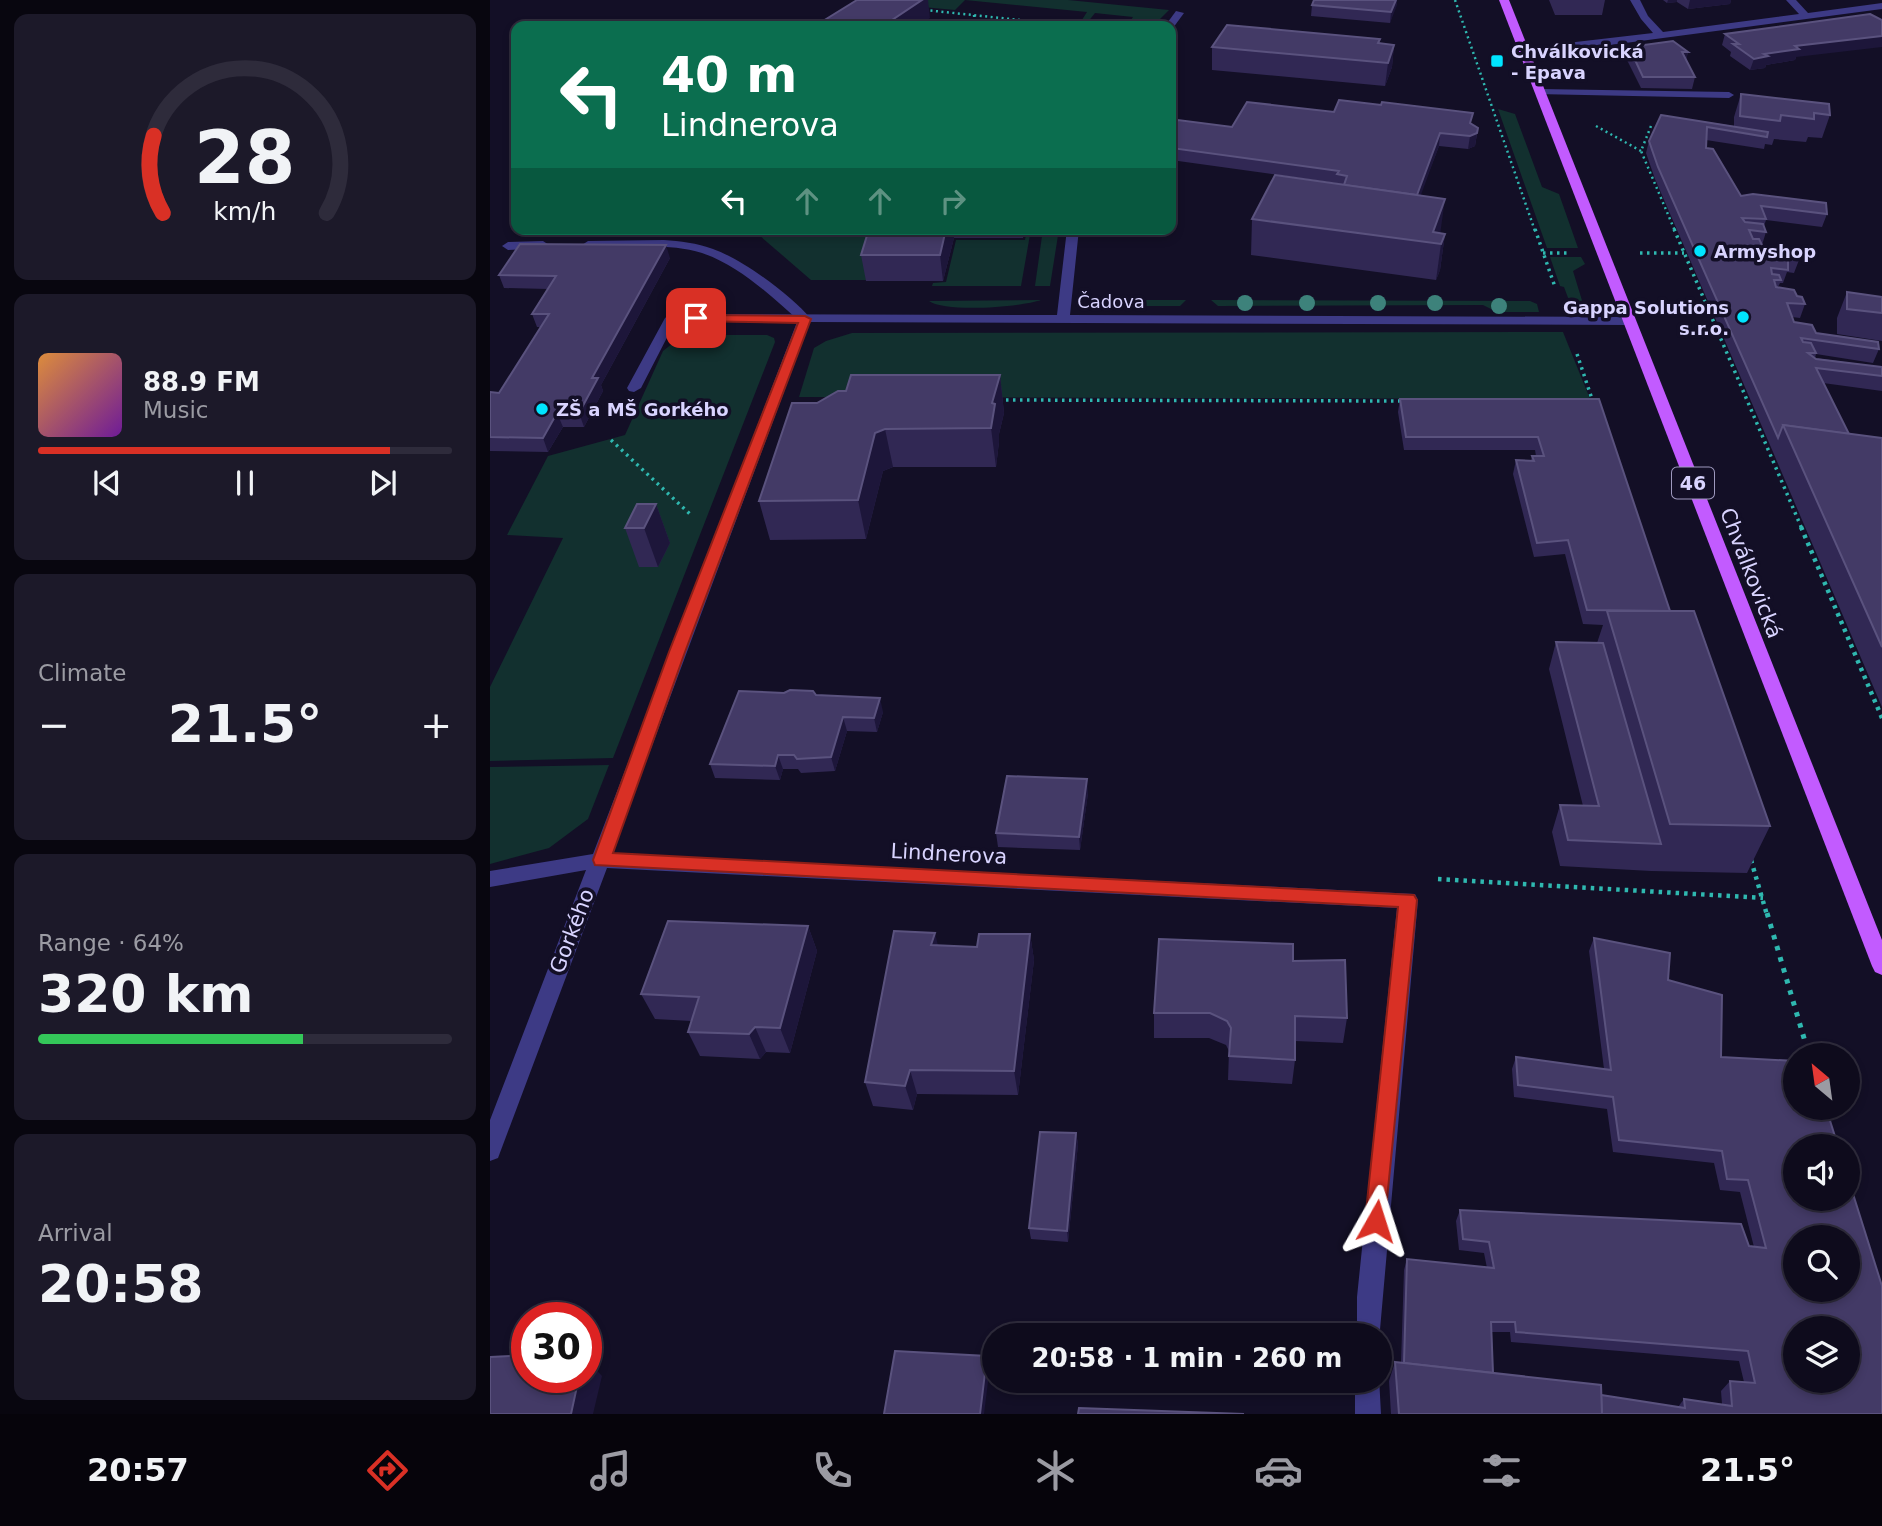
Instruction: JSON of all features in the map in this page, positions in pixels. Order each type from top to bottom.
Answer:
[{"type":"main road","name":"Chválkovická","points":[[1504,0],[1882,966]]},
{"type":"street","points":[[1635,0],[1644,17],[1661,36]]},
{"type":"street","points":[[1791,0],[1806,16]]},
{"type":"street","points":[[1524,51],[1661,36],[1882,6]]},
{"type":"street","points":[[1173,21],[1179,13]]},
{"type":"street","points":[[1539,92],[1729,95]]},
{"type":"street","points":[[1063,318],[1072,235]]},
{"type":"street","points":[[508,246],[666,244],[710,252],[784,299],[805,319]]},
{"type":"street","name":"Čadova","points":[[634,388],[671,318],[1629,321]]},
{"type":"street","name":"Gorkého","points":[[490,1150],[581,904],[601,860],[677,652],[805,319]]},
{"type":"street","name":"Lindnerova","points":[[490,879],[601,860],[1408,900]]},
{"type":"street","points":[[1368,1323],[1368,1297],[1408,900]]},
{"type":"street","points":[[1368,1393],[1368,1414]]},
{"type":"path","points":[[1455,0],[1556,290]]},
{"type":"path","points":[[920,9],[1030,21]]},
{"type":"path","points":[[974,15],[975,21]]},
{"type":"path","points":[[1636,94],[1652,125],[1641,151]]},
{"type":"path","points":[[1588,122],[1641,151],[1882,718]]},
{"type":"path","points":[[1637,253],[1684,253]]},
{"type":"path","points":[[1574,344],[1597,414]]},
{"type":"path","points":[[997,400],[1413,401]]},
{"type":"path","points":[[1579,402],[1593,402]]},
{"type":"path","points":[[611,440],[721,543]]},
{"type":"path","points":[[1746,847],[1805,1043]]},
{"type":"path","points":[[1408,900],[1432,878],[1763,898]]},
{"type":"green space","points":[[883,0],[965,0],[955,10],[890,4]]},
{"type":"green space","points":[[965,0],[1068,0],[1169,10],[1158,21],[1130,21],[1133,17],[1095,13],[1089,21],[1081,21],[1087,12]]},
{"type":"green space","points":[[1498,109],[1515,114],[1542,187],[1559,194],[1578,248],[1547,248]]},
{"type":"green space","points":[[759,235],[880,235],[866,280],[811,280]]},
{"type":"green space","points":[[1026,235],[1030,235],[1021,286],[932,286],[933,283],[946,282],[956,240],[1025,240]]},
{"type":"green space","points":[[1042,235],[1058,235],[1050,286],[1035,286]]},
{"type":"green space","points":[[1550,257],[1581,257],[1585,264],[1573,271],[1584,307],[1573,311],[1564,287],[1560,286]]},
{"type":"green space","points":[[1041,300],[1001,307],[966,308],[938,305],[929,301]]},
{"type":"green space","points":[[1087,300],[1186,300],[1180,306],[1108,306]]},
{"type":"green space","points":[[1211,300],[1530,301],[1537,304],[1539,312],[1497,312],[1483,305],[1218,306]]},
{"type":"green space","points":[[1563,332],[1590,399],[799,397],[814,348],[826,341],[852,333]]},
{"type":"green space","points":[[697,335],[767,335],[774,338],[775,342],[613,758],[490,761],[490,687],[563,538],[507,535],[548,456],[625,435],[663,351],[678,339]]},
{"type":"green space","points":[[609,765],[588,819],[549,848],[490,864],[490,767]]},
{"type":"building","points":[[857,0],[922,0],[890,21],[823,21]]},
{"type":"building","points":[[1314,0],[1396,0],[1391,12],[1312,5]]},
{"type":"building","points":[[1870,14],[1882,20],[1882,36],[1795,46],[1799,49],[1764,54],[1768,56],[1754,59],[1733,44],[1739,44],[1725,34]]},
{"type":"building","points":[[1227,25],[1380,39],[1378,43],[1394,45],[1388,63],[1212,47]]},
{"type":"building","points":[[1673,41],[1688,52],[1682,52],[1695,77],[1643,77],[1629,47]]},
{"type":"building","points":[[1741,94],[1829,104],[1830,115],[1814,113],[1814,119],[1781,115],[1780,121],[1740,116]]},
{"type":"building","points":[[1339,100],[1381,105],[1382,102],[1473,113],[1470,123],[1478,128],[1477,133],[1470,136],[1440,133],[1417,195],[1344,185],[1347,176],[1337,174],[1339,171],[1176,149],[1178,120],[1232,127],[1247,102],[1334,112]]},
{"type":"building","points":[[1661,115],[1768,132],[1767,137],[1707,127],[1706,148],[1713,149],[1741,196],[1753,194],[1826,203],[1827,214],[1761,206],[1766,219],[1742,218],[1745,222],[1763,224],[1766,232],[1749,230],[1753,239],[1759,239],[1763,247],[1757,247],[1759,251],[1799,256],[1799,260],[1788,259],[1788,270],[1771,268],[1772,274],[1779,275],[1781,280],[1774,280],[1776,287],[1794,290],[1805,304],[1787,303],[1794,322],[1812,325],[1816,333],[1878,342],[1879,349],[1801,338],[1803,342],[1811,343],[1816,353],[1808,353],[1816,359],[1882,367],[1882,376],[1816,368],[1849,434],[1783,425],[1778,438],[1658,167],[1649,141]]},
{"type":"building","points":[[1275,175],[1445,199],[1433,232],[1445,234],[1441,244],[1252,219]]},
{"type":"building","points":[[867,235],[945,235],[940,255],[861,255]]},
{"type":"building","points":[[520,244],[666,245],[592,378],[598,378],[579,413],[557,413],[543,438],[490,437],[490,392],[499,393],[549,314],[532,314],[556,276],[499,275]]},
{"type":"building","points":[[1847,292],[1882,297],[1882,313],[1847,309]]},
{"type":"building","points":[[851,375],[1000,375],[992,403],[995,404],[991,428],[885,429],[875,433],[858,500],[759,501],[792,403],[817,403],[838,391],[846,391]]},
{"type":"building","points":[[1400,399],[1599,399],[1670,611],[1587,610],[1568,540],[1537,543],[1516,460],[1534,461],[1532,456],[1544,456],[1538,437],[1406,437]]},
{"type":"building","points":[[1783,425],[1882,438],[1882,647]]},
{"type":"building","points":[[637,504],[656,504],[644,528],[625,528]]},
{"type":"building","points":[[1607,611],[1694,611],[1770,826],[1670,824]]},
{"type":"building","points":[[1556,642],[1603,643],[1661,844],[1568,840],[1560,805],[1599,806]]},
{"type":"building","points":[[790,690],[813,691],[816,695],[880,698],[874,718],[843,717],[831,757],[797,759],[794,755],[778,755],[775,766],[710,764],[739,691],[784,693]]},
{"type":"building","points":[[1007,776],[1087,779],[1079,837],[996,833]]},
{"type":"building","points":[[668,921],[808,926],[780,1028],[755,1027],[749,1034],[688,1032],[699,997],[641,994]]},
{"type":"building","points":[[894,931],[935,933],[931,945],[977,947],[979,934],[1030,934],[1014,1071],[910,1070],[905,1086],[865,1082]]},
{"type":"building","points":[[1594,938],[1670,953],[1668,980],[1722,995],[1721,1057],[1783,1060],[1783,1120],[1830,1120],[1834,1134],[1783,1134],[1783,1211],[1858,1211],[1882,1286],[1882,1414],[1602,1414],[1601,1395],[1685,1408],[1684,1399],[1732,1406],[1730,1381],[1755,1383],[1748,1351],[1516,1332],[1515,1322],[1491,1322],[1493,1373],[1404,1363],[1407,1259],[1494,1268],[1489,1242],[1463,1239],[1460,1210],[1741,1224],[1749,1246],[1766,1248],[1748,1180],[1727,1179],[1722,1151],[1619,1140],[1613,1097],[1518,1085],[1516,1057],[1611,1070]]},
{"type":"building","points":[[1159,939],[1293,944],[1293,961],[1345,960],[1347,1018],[1295,1016],[1295,1060],[1229,1056],[1231,1028],[1227,1021],[1210,1013],[1154,1013]]},
{"type":"building","points":[[1040,1132],[1076,1133],[1067,1231],[1029,1228]]},
{"type":"building","points":[[895,1351],[982,1356],[980,1414],[884,1414]]},
{"type":"building","points":[[511,1356],[511,1393],[576,1393],[571,1414],[490,1414],[490,1357]]},
{"type":"building","points":[[1395,1362],[1601,1385],[1602,1414],[1399,1414]]},
{"type":"building","points":[[1079,1408],[1244,1414],[1078,1414]]},
{"type":"place","name":"Chválkovická - Epava","points":[[1497,61]]},
{"type":"place","name":"Armyshop","points":[[1700,251]]},
{"type":"place","name":"Gappa Solutions s.r.o.","points":[[1743,317]]},
{"type":"place","name":"ZŠ a MŠ Gorkého","points":[[542,409]]},
{"type":"route","points":[[696,318],[805,319],[677,652],[601,860],[1408,900],[1376,1221]]}]
